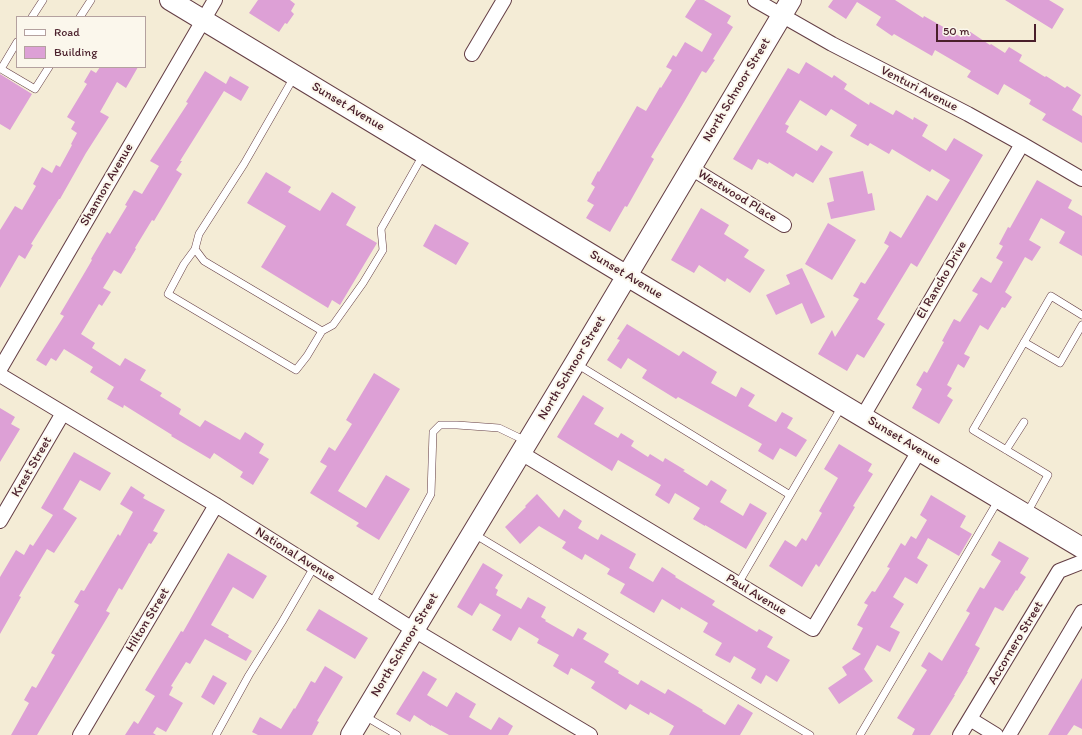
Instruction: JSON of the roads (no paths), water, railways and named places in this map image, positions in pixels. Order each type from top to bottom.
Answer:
[{"type":"main road","name":"Sunset Avenue","points":[[170,0],[1082,548]]},
{"type":"main road","name":"North Schnoor Street","points":[[351,735],[575,363],[786,8]]},
{"type":"street","name":"Shannon Avenue","points":[[0,369],[215,0]]},
{"type":"street","points":[[472,54],[504,0]]},
{"type":"street","name":"Venturi Avenue","points":[[755,0],[786,8],[832,44],[968,114],[1082,179]]},
{"type":"street","name":"El Rancho Drive","points":[[863,416],[1022,144]]},
{"type":"street","name":"Westwood Place","points":[[691,168],[784,225]]},
{"type":"street","name":"National Avenue","points":[[0,375],[216,505],[414,630],[590,735]]},
{"type":"street","name":"Krest Street","points":[[0,521],[63,413]]},
{"type":"street","name":"Paul Avenue","points":[[524,447],[738,584],[813,629],[919,451]]},
{"type":"street","name":"Hilton Street","points":[[80,735],[216,505]]},
{"type":"street","name":"Accornero Street","points":[[960,735],[1059,571],[1082,562]]},
{"type":"street","points":[[1009,735],[1082,612]]},
{"type":"street","points":[[970,719],[996,735]]},
{"type":"lane","points":[[33,16],[43,0]]},
{"type":"lane","points":[[81,16],[90,0]]},
{"type":"lane","points":[[16,44],[1,69],[35,89],[48,68]]},
{"type":"lane","points":[[295,75],[244,164],[199,234],[195,249],[184,264],[168,294],[296,370],[307,356],[322,331],[333,325],[363,284],[383,250],[381,228],[424,153]]},
{"type":"lane","points":[[195,249],[204,261],[322,331]]},
{"type":"lane","points":[[1026,515],[1048,475],[974,430],[1051,296],[1082,315]]},
{"type":"lane","points":[[1024,342],[1060,363],[1082,325]]},
{"type":"lane","points":[[575,363],[790,495]]},
{"type":"lane","points":[[738,584],[842,404]]},
{"type":"lane","points":[[1006,450],[1024,422]]},
{"type":"lane","points":[[372,603],[432,494],[433,432],[440,425],[457,424],[499,428],[524,447]]},
{"type":"lane","points":[[860,735],[999,498]]},
{"type":"lane","points":[[472,533],[810,735]]},
{"type":"lane","points":[[216,735],[314,567]]},
{"type":"lane","points":[[363,715],[397,735]]}]
